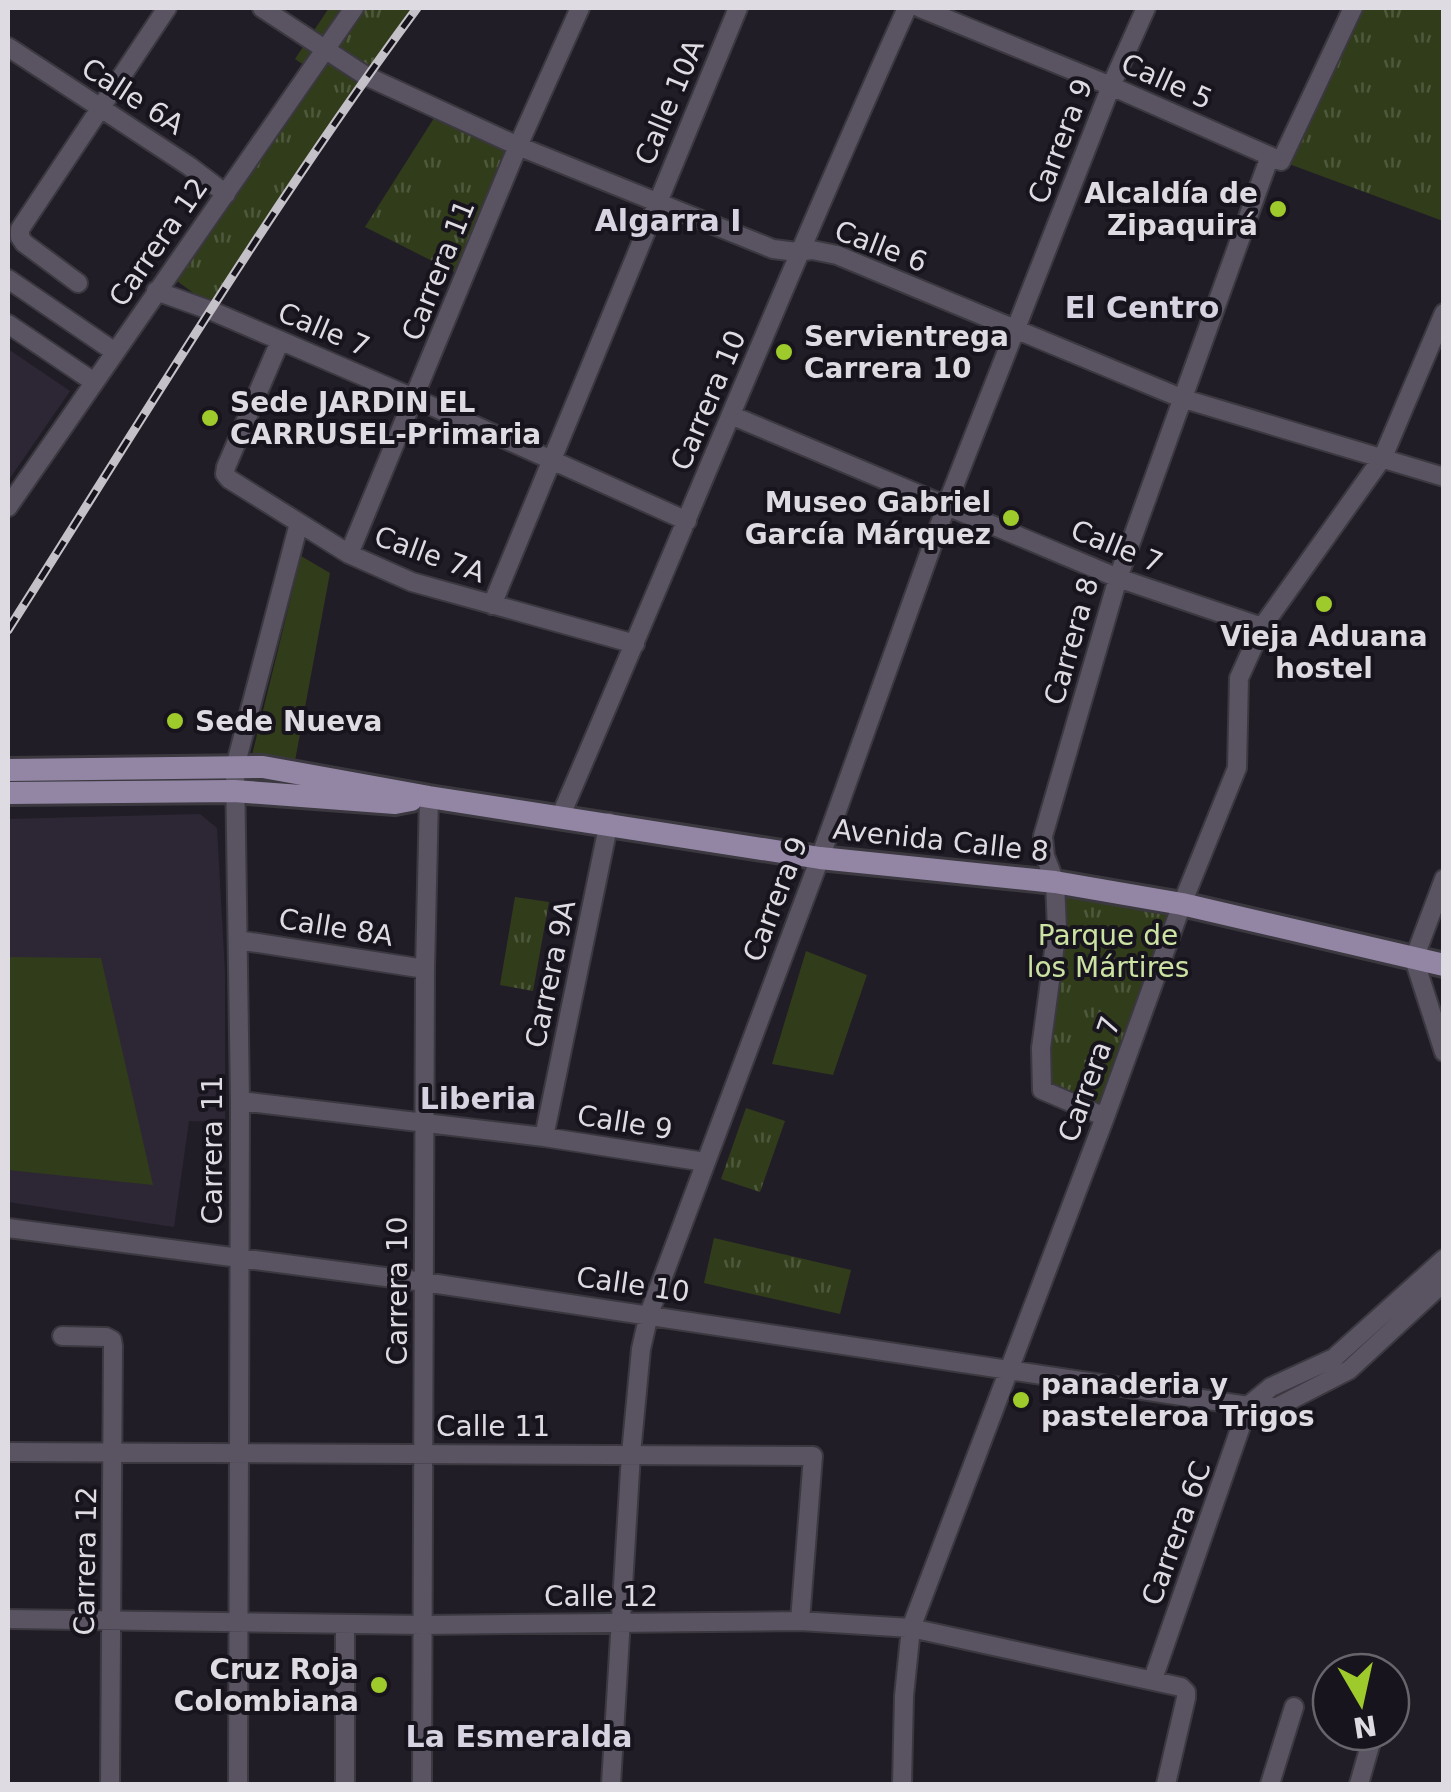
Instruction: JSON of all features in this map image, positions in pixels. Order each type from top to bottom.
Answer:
[{"type":"main road","name":"Avenida Calle 8","points":[[8,770],[235,767],[292,771],[429,797],[609,822],[820,858],[1055,882],[1182,904],[1444,965]]},
{"type":"main road","name":"Avenida Calle 8","points":[[8,793],[234,791],[395,803],[429,797]]},
{"type":"street","points":[[78,283],[20,236],[20,229],[168,8]]},
{"type":"street","name":"Calle 6","points":[[262,8],[366,76],[657,204],[773,250],[837,254],[1181,398],[1444,477]]},
{"type":"street","name":"Carrera 12","points":[[8,508],[354,8]]},
{"type":"street","name":"Carrera 11","points":[[350,554],[518,146],[580,8]]},
{"type":"street","name":"Calle 10A","points":[[492,605],[738,8]]},
{"type":"street","name":"Carrera 10","points":[[561,815],[733,416],[797,252],[907,8]]},
{"type":"street","name":"Calle 5","points":[[920,8],[1275,159]]},
{"type":"street","name":"Carrera 9","points":[[611,1784],[631,1454],[648,1314],[820,858],[947,504],[1111,86],[1146,8]]},
{"type":"street","name":"Carrera 8","points":[[1105,1117],[1042,1090],[1041,1048],[1057,929],[1055,882],[1045,856],[1043,836],[1118,578],[1181,398],[1275,159],[1353,8]]},
{"type":"street","name":"Calle 6A","points":[[8,48],[226,194]]},
{"type":"street","points":[[8,280],[115,352]]},
{"type":"street","name":"Calle 7","points":[[156,291],[212,310],[687,521]]},
{"type":"street","name":"Carrera 7","points":[[902,1784],[904,1696],[911,1628],[1182,904],[1237,768],[1240,678],[1262,627],[1383,457],[1444,314]]},
{"type":"street","points":[[8,324],[94,382]]},
{"type":"street","name":"Calle 7A","points":[[280,341],[225,474],[350,554],[412,582],[635,644]]},
{"type":"street","name":"Calle 7","points":[[733,416],[1118,578],[1262,627]]},
{"type":"street","name":"Carrera 11","points":[[238,1784],[240,1101],[235,767],[299,523]]},
{"type":"street","name":"Carrera 10","points":[[422,1784],[429,797]]},
{"type":"street","name":"Carrera 9A","points":[[544,1137],[609,822]]},
{"type":"street","points":[[1444,879],[1414,959],[1444,1052]]},
{"type":"street","name":"Calle 8A","points":[[238,940],[425,969]]},
{"type":"street","name":"Calle 9","points":[[240,1101],[544,1137],[705,1162]]},
{"type":"street","name":"Calle 10","points":[[8,1228],[648,1314],[1248,1406],[1277,1407],[1348,1370],[1444,1282]]},
{"type":"street","points":[[1248,1406],[1271,1387],[1334,1358],[1444,1258]]},
{"type":"street","name":"Carrera 12","points":[[62,1336],[112,1340],[115,1452],[110,1784]]},
{"type":"street","name":"Carrera 6C","points":[[1154,1679],[1248,1406]]},
{"type":"street","name":"Calle 11","points":[[8,1452],[812,1456],[800,1622]]},
{"type":"street","name":"Calle 12","points":[[8,1619],[424,1625],[800,1622],[911,1628],[1154,1679],[1186,1692],[1166,1784]]},
{"type":"street","points":[[345,1624],[345,1784]]},
{"type":"street","points":[[1270,1784],[1294,1707]]},
{"type":"street","points":[[1359,1784],[1368,1752]]},
{"type":"shaded area","points":[[8,349],[70,391],[8,481]]},
{"type":"shaded area","points":[[200,814],[217,828],[225,973],[225,1122],[189,1121],[174,1227],[8,1202],[8,819]]},
{"type":"green space","points":[[329,8],[413,8],[211,306],[177,281],[317,74],[295,59]]},
{"type":"green space","points":[[1353,8],[1443,9],[1443,221],[1281,161]]},
{"type":"green space","points":[[436,115],[514,148],[462,276],[365,227]]},
{"type":"green space","points":[[301,556],[330,573],[295,761],[252,755]]},
{"type":"green space","name":"Parque de los Mártires","points":[[1060,888],[1180,912],[1105,1108],[1045,1089]]},
{"type":"green space","points":[[515,897],[549,902],[533,991],[500,985]]},
{"type":"green space","points":[[806,951],[867,975],[833,1075],[772,1064]]},
{"type":"green space","points":[[8,957],[101,958],[153,1185],[8,1170]]},
{"type":"green space","points":[[746,1108],[785,1121],[760,1192],[721,1179]]},
{"type":"green space","points":[[714,1238],[851,1270],[840,1314],[704,1283]]},
{"type":"railway","points":[[8,630],[258,237],[417,8]]},
{"type":"place","name":"Alcaldía de Zipaquirá","points":[[1278,209]]},
{"type":"place","name":"Servientrega Carrera 10","points":[[784,352]]},
{"type":"place","name":"Sede JARDIN EL CARRUSEL-Primaria","points":[[210,418]]},
{"type":"place","name":"Museo Gabriel García Márquez","points":[[1011,518]]},
{"type":"place","name":"Vieja Aduana hostel","points":[[1324,604]]},
{"type":"place","name":"Sede Nueva","points":[[175,721]]},
{"type":"place","name":"panaderia y pasteleroa Trigos","points":[[1021,1400]]},
{"type":"place","name":"Cruz Roja Colombiana","points":[[379,1685]]},
{"type":"district","name":"Algarra I","points":[[668,221]]},
{"type":"district","name":"El Centro","points":[[1142,308]]},
{"type":"district","name":"Liberia","points":[[478,1099]]},
{"type":"district","name":"La Esmeralda","points":[[519,1737]]}]
